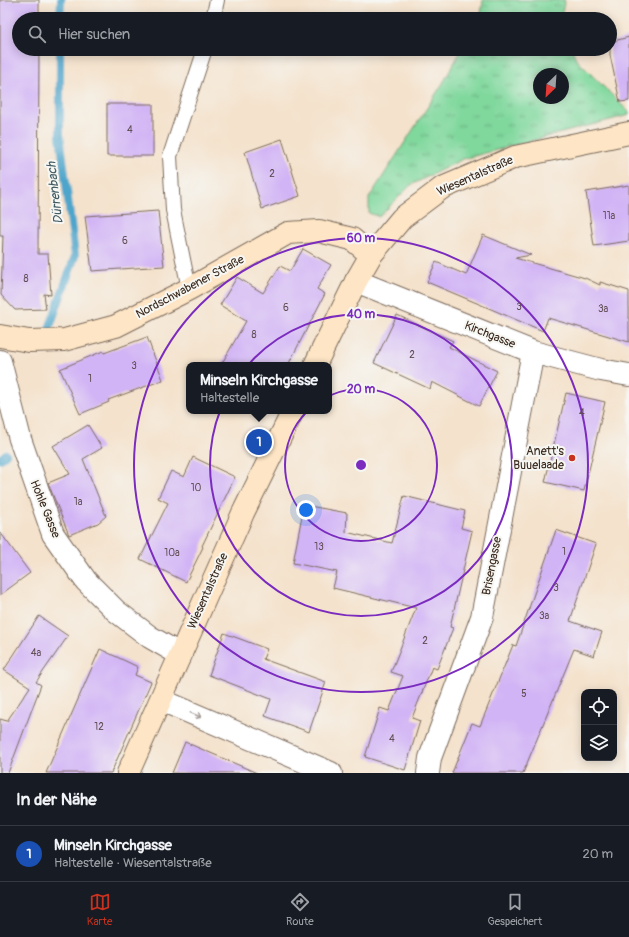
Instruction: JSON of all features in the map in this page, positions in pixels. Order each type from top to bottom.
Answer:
[{"type":"street","name":"Wiesentalstraße","points":[[316,362],[356,281],[371,255],[402,218],[442,188],[514,157],[629,133]]},
{"type":"street","name":"Nordschwabener Straße","points":[[0,336],[29,341],[64,340],[116,326],[189,289],[288,233],[319,231],[352,239],[371,255]]},
{"type":"street","name":"Kirchgasse","points":[[356,281],[533,352],[600,370],[629,375]]},
{"type":"street","name":"Brisengasse","points":[[428,773],[430,758],[482,617],[533,352]]},
{"type":"street","name":"Hohle Gasse","points":[[0,361],[20,439],[53,534],[86,580],[116,611],[150,637],[180,654]]},
{"type":"street","name":"Wiesentalstraße","points":[[128,773],[242,513],[291,414]]},
{"type":"street","points":[[160,700],[331,773]]},
{"type":"lane","points":[[214,12],[217,0]]},
{"type":"lane","points":[[189,289],[173,210],[170,156],[203,56]]},
{"type":"green space","points":[[483,0],[565,0],[562,12],[481,12]]},
{"type":"green space","points":[[458,56],[575,56],[576,59],[629,112],[629,115],[463,159],[411,185],[379,217],[369,213],[369,198],[443,83]]},
{"type":"building","points":[[0,0],[39,0],[39,12],[12,12],[12,56],[39,56],[38,254],[48,254],[51,295],[44,294],[46,309],[15,310],[1,295],[3,236],[0,236]]},
{"type":"building","points":[[629,37],[629,101],[620,102],[610,56],[617,56],[617,40]]},
{"type":"building","points":[[107,104],[153,104],[153,156],[107,156]]},
{"type":"building","points":[[282,139],[300,196],[262,209],[245,152]]},
{"type":"building","points":[[629,185],[629,241],[594,246],[586,192]]},
{"type":"building","points":[[158,211],[164,266],[92,271],[85,216]]},
{"type":"building","points":[[483,235],[531,255],[515,258],[585,278],[600,285],[600,282],[629,291],[629,342],[548,318],[543,331],[427,282],[436,262],[466,275]]},
{"type":"building","points":[[303,249],[331,265],[317,289],[325,294],[290,362],[223,362],[246,321],[220,305],[237,277],[263,293],[280,266],[290,271]]},
{"type":"building","points":[[397,315],[453,341],[449,347],[497,371],[479,406],[432,382],[430,389],[374,363]]},
{"type":"building","points":[[147,337],[163,380],[108,400],[109,402],[80,414],[60,369],[103,351],[104,353]]},
{"type":"building","points":[[566,393],[605,402],[584,491],[545,482]]},
{"type":"building","points":[[88,425],[102,448],[83,459],[106,516],[98,523],[69,535],[48,483],[70,474],[53,446]]},
{"type":"building","points":[[193,457],[235,477],[186,582],[140,559],[168,503],[158,498],[171,471],[184,477]]},
{"type":"building","points":[[404,496],[465,511],[461,528],[472,531],[450,627],[453,628],[437,669],[432,667],[412,718],[420,721],[405,770],[365,757],[380,708],[389,711],[403,676],[391,672],[416,608],[333,588],[337,572],[293,563],[304,505],[347,513],[346,532],[392,543]]},
{"type":"building","points":[[556,530],[596,544],[570,621],[602,632],[594,656],[574,649],[523,773],[452,773],[472,723],[480,726],[513,645],[516,646]]},
{"type":"building","points":[[0,532],[30,573],[0,595]]},
{"type":"building","points":[[39,616],[68,636],[36,682],[41,685],[8,773],[0,773],[0,719],[7,721],[30,687],[4,670]]},
{"type":"building","points":[[224,633],[267,649],[263,659],[326,682],[309,732],[265,716],[271,699],[209,675]]},
{"type":"building","points":[[100,649],[138,667],[135,675],[151,682],[111,773],[46,773]]},
{"type":"building","points":[[185,742],[257,773],[172,773]]},
{"type":"waterway","name":"Dürrenbach","points":[[60,12],[61,0]]},
{"type":"waterway","name":"Dürrenbach","points":[[49,329],[75,256],[60,135],[60,56]]},
{"type":"waterway","name":"Dürrenbach","points":[[0,459],[6,454]]},
{"type":"place","name":"Minseln Kirchgasse","points":[[259,442]]},
{"type":"place","name":"Anett's Buuelaade","points":[[572,458]]}]
